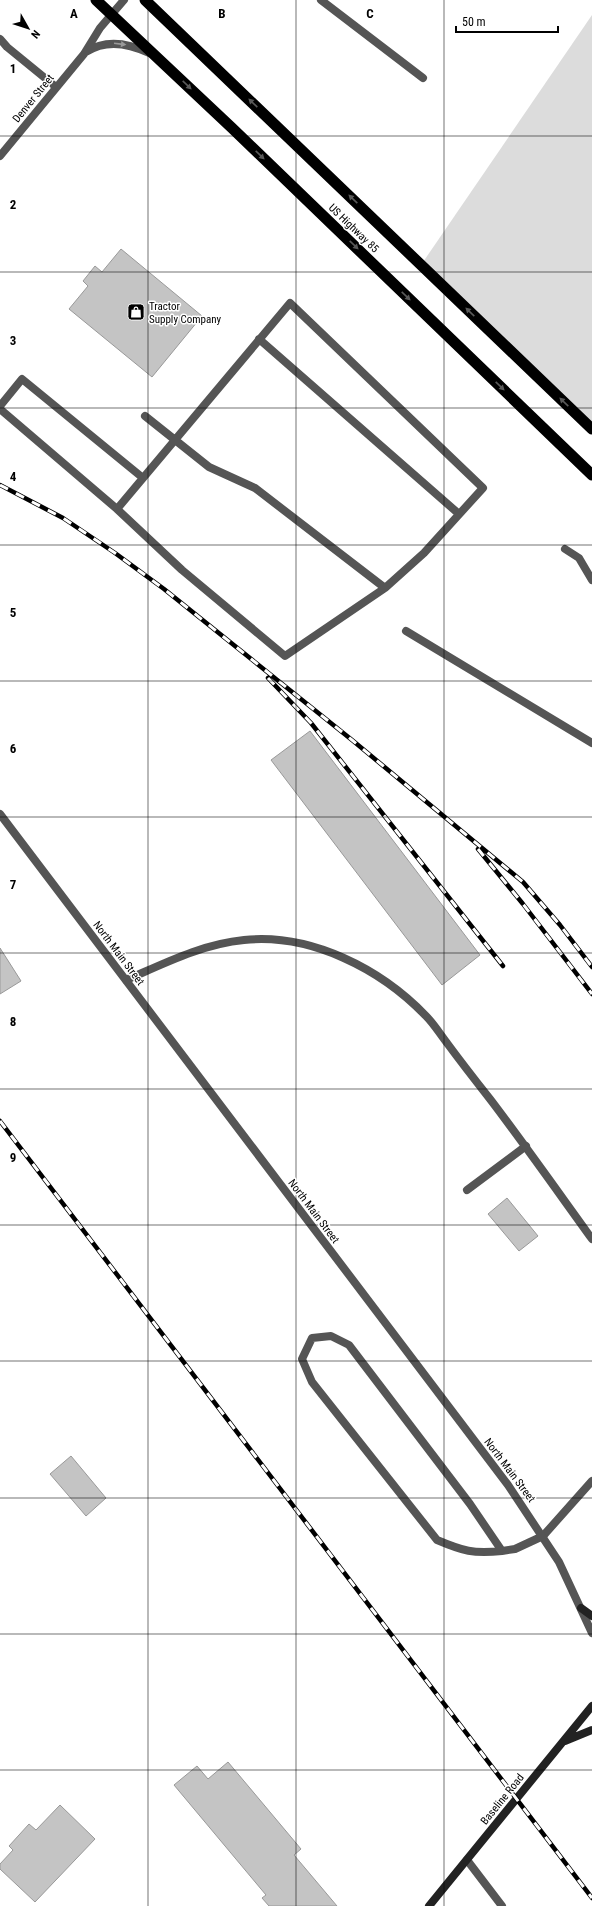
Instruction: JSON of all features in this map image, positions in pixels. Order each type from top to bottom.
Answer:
[{"type":"highway","name":"US Highway 85","points":[[96,0],[159,58],[592,475]]},
{"type":"highway","name":"US Highway 85","points":[[145,0],[592,429]]},
{"type":"main road","points":[[581,1608],[592,1616]]},
{"type":"main road","name":"Baseline Road","points":[[430,1906],[592,1706]]},
{"type":"main road","points":[[563,1742],[592,1730]]},
{"type":"street","name":"Denver Street","points":[[0,156],[84,54],[112,14],[124,0]]},
{"type":"street","points":[[321,0],[423,78]]},
{"type":"street","points":[[0,39],[7,47],[56,88]]},
{"type":"street","points":[[84,54],[95,46],[112,43],[135,47],[159,58]]},
{"type":"street","points":[[0,409],[117,509],[182,570],[285,656],[385,588],[424,553],[483,488],[290,303],[117,509]]},
{"type":"street","points":[[260,340],[459,514]]},
{"type":"street","points":[[0,406],[22,379],[143,478]]},
{"type":"street","points":[[145,416],[209,467],[255,488],[385,588]]},
{"type":"street","points":[[565,549],[579,558],[592,580]]},
{"type":"street","points":[[406,631],[592,743]]},
{"type":"street","name":"North Main Street","points":[[0,814],[508,1485],[543,1536],[581,1608],[592,1633]]},
{"type":"street","points":[[126,980],[181,956],[243,940],[282,941],[301,944],[361,967],[383,980],[408,999],[423,1013],[526,1146],[592,1239]]},
{"type":"street","points":[[467,1190],[526,1146]]},
{"type":"street","points":[[502,1551],[470,1504],[349,1345],[331,1336],[312,1338],[302,1359],[312,1382],[437,1540],[460,1550],[478,1553],[502,1551],[515,1549],[543,1536],[592,1480]]},
{"type":"street","points":[[467,1860],[502,1906]]},
{"type":"shaded area","points":[[592,15],[592,429],[421,265]]},
{"type":"building","name":"Tractor Supply Company","points":[[121,249],[202,316],[152,377],[69,309],[88,286],[83,281],[95,266],[102,272]]},
{"type":"building","points":[[310,731],[480,955],[442,985],[271,760]]},
{"type":"building","points":[[0,948],[21,981],[0,994]]},
{"type":"building","points":[[507,1198],[538,1236],[519,1251],[488,1214]]},
{"type":"building","points":[[71,1456],[106,1498],[86,1516],[50,1474]]},
{"type":"building","points":[[228,1762],[301,1849],[294,1855],[337,1906],[269,1906],[262,1898],[266,1895],[174,1785],[197,1766],[208,1779]]},
{"type":"building","points":[[60,1805],[95,1839],[35,1902],[0,1869],[0,1864],[13,1850],[9,1846],[29,1824],[36,1830]]},
{"type":"railway","points":[[0,485],[63,518],[115,553],[164,589],[352,740],[523,882],[560,925],[592,967]]},
{"type":"railway","points":[[268,678],[311,723],[503,966]]},
{"type":"railway","points":[[478,849],[523,904],[592,994]]},
{"type":"railway","points":[[0,1121],[592,1898]]},
{"type":"place","name":"Tractor Supply Company","points":[[136,312]]}]
